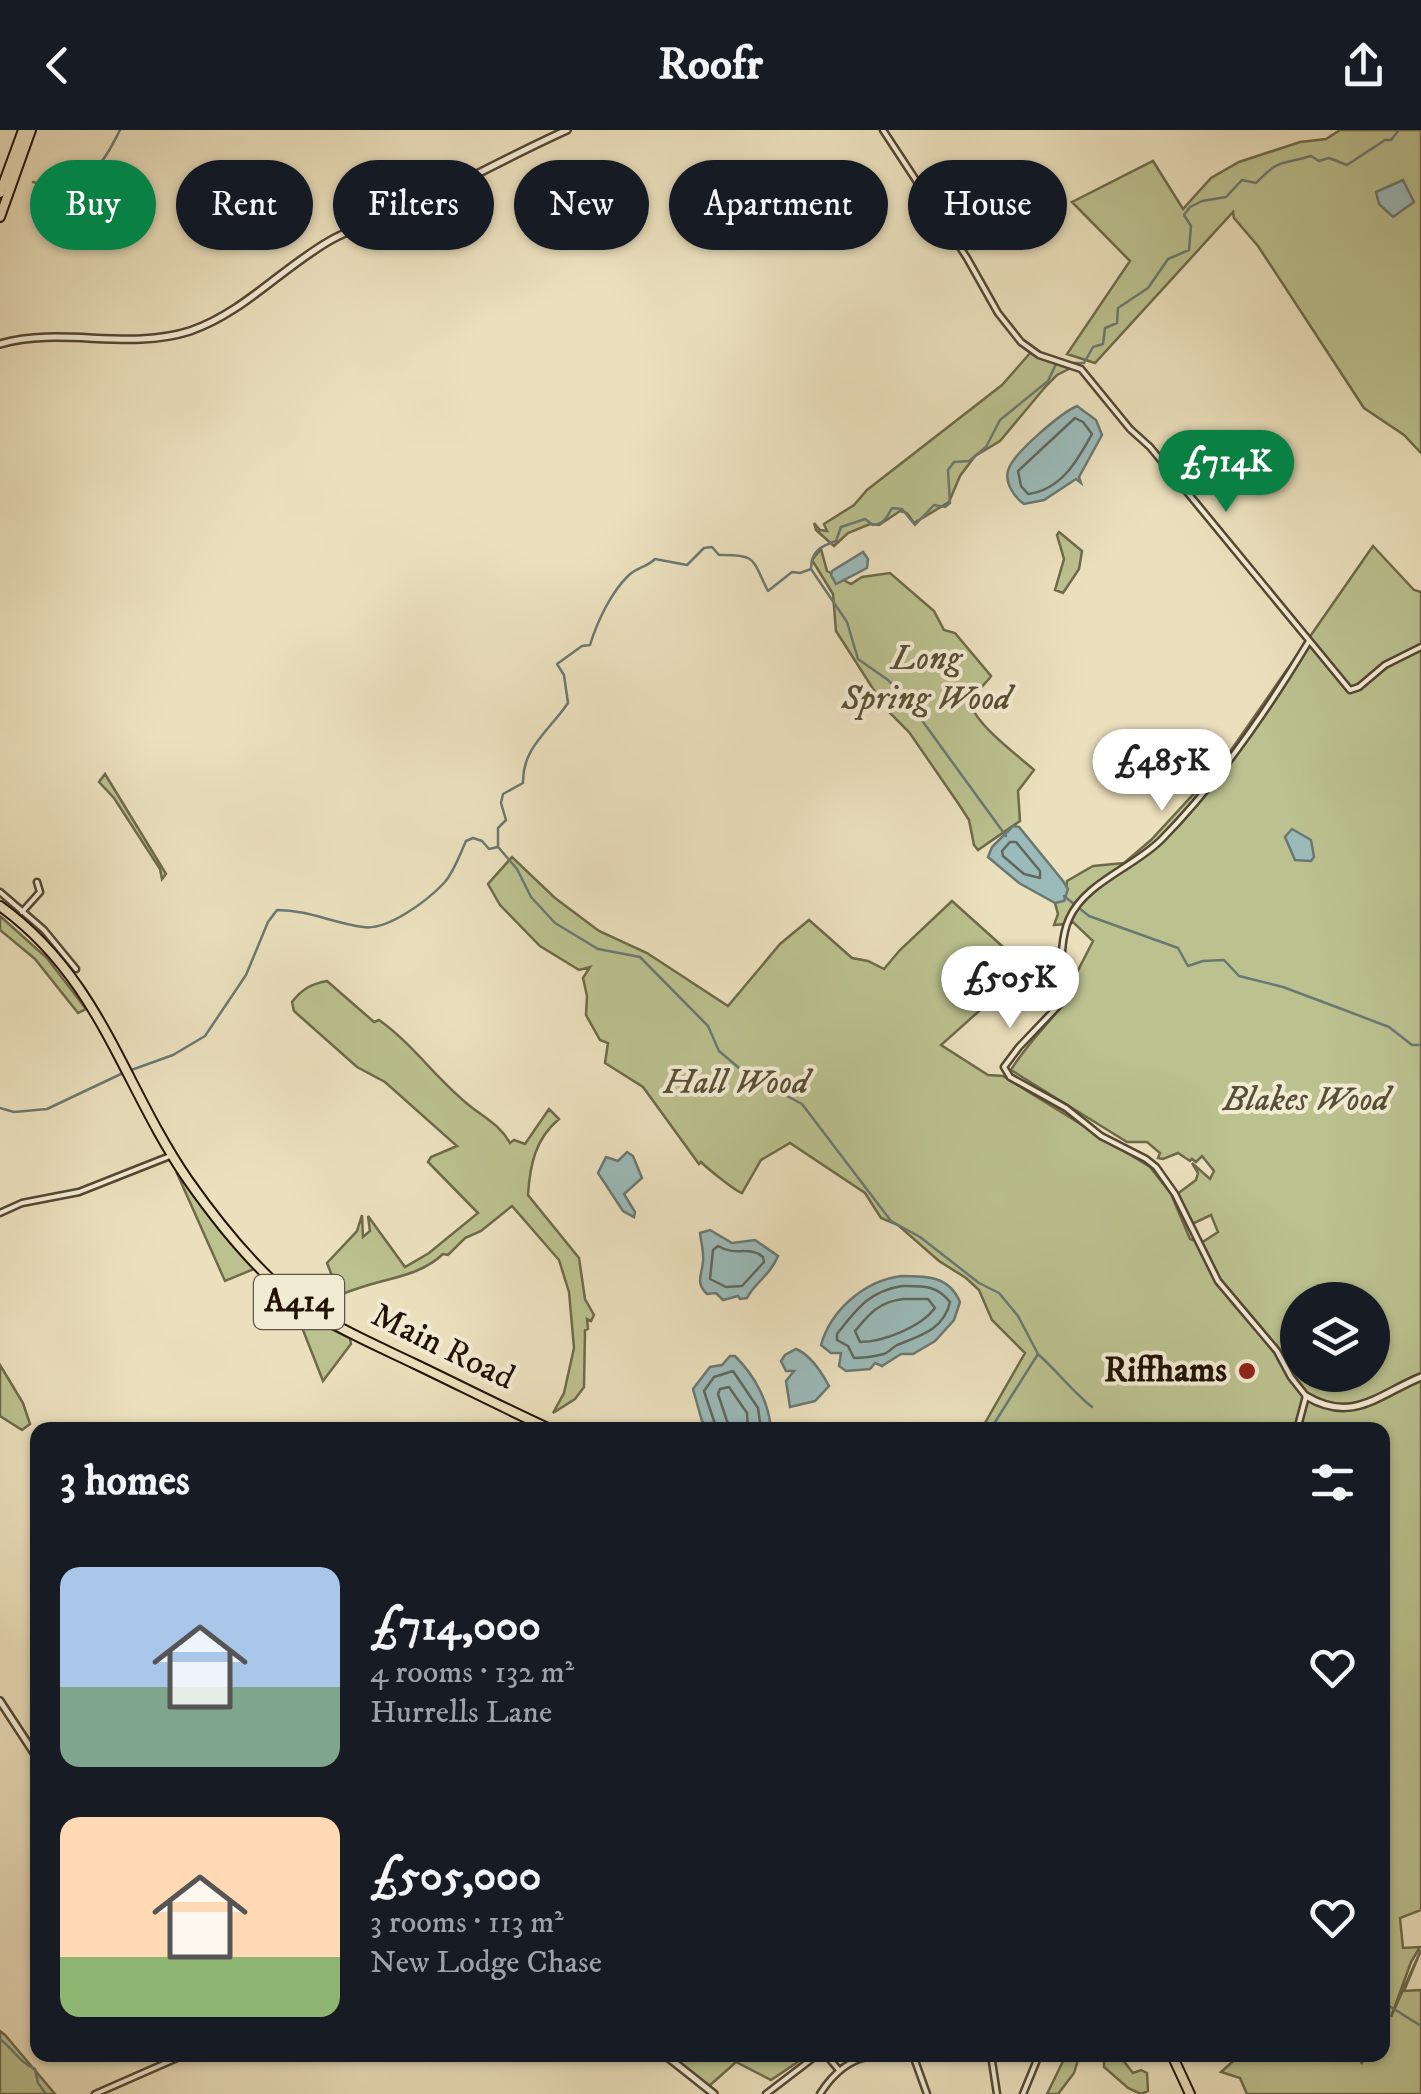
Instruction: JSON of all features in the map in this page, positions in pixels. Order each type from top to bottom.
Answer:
[{"type":"main road","points":[[0,194],[22,130]]},
{"type":"main road","points":[[0,217],[31,130]]},
{"type":"main road","name":"Main Road","points":[[0,906],[30,930],[64,966],[92,1004],[173,1155],[251,1259],[292,1296],[335,1326],[535,1422]]},
{"type":"main road","points":[[1175,2062],[1190,2094]]},
{"type":"street","points":[[0,344],[55,339],[142,342],[195,329],[332,239],[412,206],[567,130]]},
{"type":"street","points":[[883,130],[967,258],[998,313],[1021,342],[1039,355],[1076,365],[1091,378],[1353,690],[1386,665],[1421,647]]},
{"type":"street","points":[[1310,641],[1242,745],[1186,813],[1146,854],[1100,885],[1072,914],[1061,962],[1060,1006],[1018,1046],[1004,1072],[1156,1168],[1174,1194],[1218,1281],[1277,1352],[1306,1396],[1330,1409],[1346,1408],[1382,1398],[1421,1377]]},
{"type":"street","points":[[22,912],[40,892],[37,882]]},
{"type":"street","points":[[0,892],[44,930],[76,968]]},
{"type":"street","points":[[0,1213],[22,1203],[78,1192],[173,1155]]},
{"type":"street","points":[[1298,1422],[1306,1396]]},
{"type":"street","points":[[0,1701],[30,1747]]},
{"type":"street","points":[[95,2094],[168,2062]]},
{"type":"street","points":[[674,2062],[714,2094]]},
{"type":"street","points":[[766,2094],[808,2062]]},
{"type":"street","points":[[832,2062],[839,2070]]},
{"type":"street","points":[[820,2094],[839,2070],[859,2062]]},
{"type":"street","points":[[916,2062],[927,2094]]},
{"type":"street","points":[[992,2062],[997,2094]]},
{"type":"street","points":[[1022,2094],[1036,2062]]},
{"type":"green space","points":[[1340,130],[1421,130],[1421,453],[1404,435],[1364,408],[1233,212],[1095,363],[1067,354],[1130,261],[1072,202],[1153,161],[1183,209],[1211,178],[1239,162],[1300,142],[1326,139]]},
{"type":"green space","points":[[1032,351],[1069,363],[1071,368],[1046,386],[1000,441],[975,456],[960,476],[949,502],[914,523],[907,513],[900,511],[879,525],[870,524],[848,533],[834,546],[816,530],[814,523],[827,531],[824,524],[854,505],[867,490],[1002,385]]},
{"type":"green space","points":[[1059,532],[1082,551],[1079,569],[1063,593],[1055,590],[1064,559]]},
{"type":"green space","points":[[1373,546],[1414,590],[1421,592],[1421,1910],[1400,1918],[1403,1948],[1420,1947],[1391,2017],[1421,1950],[1404,1991],[1421,1990],[1421,2094],[1247,2094],[1240,2078],[1221,2072],[1232,2062],[1390,2062],[1390,1422],[986,1422],[1025,1353],[992,1320],[979,1290],[898,1225],[881,1218],[865,1193],[790,1143],[761,1160],[742,1193],[699,1164],[643,1087],[605,1063],[608,1043],[600,1040],[586,1015],[583,978],[590,967],[579,970],[540,946],[500,905],[488,884],[512,857],[555,898],[599,931],[647,953],[728,1006],[780,944],[809,920],[852,958],[884,969],[952,901],[1012,955],[977,990],[987,1004],[941,1045],[988,1075],[1003,1076],[1150,1167],[1171,1194],[1190,1239],[1201,1243],[1218,1232],[1211,1215],[1190,1225],[1176,1195],[1196,1180],[1198,1173],[1192,1163],[1210,1179],[1214,1171],[1202,1156],[1196,1162],[1178,1153],[1158,1158],[1160,1153],[1147,1142],[1127,1142],[1011,1070],[1074,990],[1070,986],[1093,941],[1073,922],[1070,924],[1072,908],[1065,924],[1054,925],[1058,914],[1055,903],[1065,899],[1067,881],[1093,866],[1124,863],[1151,840],[1222,763]]},
{"type":"green space","name":"Long Spring Wood","points":[[821,549],[827,571],[851,584],[862,577],[890,573],[934,611],[944,630],[955,633],[991,676],[973,698],[973,708],[986,727],[1034,770],[1018,791],[1020,821],[978,850],[969,820],[958,803],[909,732],[886,709],[836,631],[833,594],[812,560]]},
{"type":"green space","points":[[105,774],[166,874],[162,879],[160,869],[114,798],[99,782]]},
{"type":"green space","points":[[0,916],[47,958],[86,1009],[78,1013],[35,959],[0,930]]},
{"type":"green space","points":[[327,981],[374,1022],[379,1020],[391,1030],[510,1143],[514,1140],[525,1144],[549,1109],[559,1119],[544,1135],[535,1153],[528,1195],[579,1258],[585,1299],[594,1315],[591,1321],[587,1319],[585,1330],[584,1387],[575,1399],[553,1413],[564,1393],[574,1348],[569,1292],[559,1260],[512,1206],[481,1231],[465,1238],[448,1255],[443,1254],[424,1267],[313,1307],[306,1302],[334,1281],[327,1263],[357,1231],[362,1215],[363,1237],[370,1231],[368,1216],[405,1267],[429,1253],[478,1213],[428,1162],[457,1146],[385,1082],[357,1067],[294,1011],[292,1002],[299,994]]},
{"type":"green space","points":[[176,1171],[221,1232],[254,1269],[225,1281]]},
{"type":"green space","points":[[304,1316],[350,1338],[351,1344],[323,1381],[303,1330]]},
{"type":"green space","points":[[0,1365],[23,1403],[30,1424],[22,1430],[0,1416]]},
{"type":"green space","points":[[0,2031],[5,2035],[55,2094],[0,2094]]},
{"type":"green space","points":[[677,2062],[736,2062],[708,2087]]},
{"type":"green space","points":[[736,2062],[798,2062],[771,2080]]},
{"type":"green space","points":[[1063,2062],[1077,2062],[1058,2094],[1047,2094]]},
{"type":"green space","points":[[1104,2062],[1124,2062],[1133,2073],[1147,2073],[1148,2091],[1141,2094],[1128,2088],[1104,2067]]},
{"type":"water","points":[[1403,180],[1414,202],[1393,217],[1379,204],[1376,192]]},
{"type":"water","points":[[1077,406],[1096,420],[1102,435],[1079,477],[1081,483],[1076,479],[1044,500],[1024,504],[1010,488],[1009,468],[1039,434]]},
{"type":"water","points":[[863,552],[868,559],[867,568],[836,584],[832,571]]},
{"type":"water","points":[[1013,826],[1019,827],[1063,881],[1068,889],[1064,901],[1055,903],[1019,883],[988,857],[992,847]]},
{"type":"water","points":[[1292,829],[1311,840],[1311,861],[1295,860],[1285,837]]},
{"type":"water","points":[[627,1152],[633,1156],[642,1178],[624,1194],[634,1217],[623,1211],[598,1173],[606,1157],[618,1161]]},
{"type":"water","points":[[710,1230],[732,1243],[755,1240],[778,1256],[747,1298],[723,1300],[716,1293],[707,1294],[701,1286],[700,1233]]},
{"type":"water","points":[[901,1276],[928,1277],[950,1287],[960,1302],[954,1320],[935,1341],[913,1354],[901,1354],[882,1366],[875,1363],[870,1369],[846,1371],[839,1366],[841,1353],[831,1353],[821,1345],[826,1332],[851,1299],[874,1284]]},
{"type":"water","points":[[796,1349],[811,1360],[829,1386],[815,1401],[790,1407],[786,1381],[794,1371],[786,1371],[781,1361]]},
{"type":"water","points":[[730,1356],[742,1364],[760,1390],[769,1422],[703,1422],[693,1389],[710,1367],[722,1365]]},
{"type":"waterway","points":[[102,160],[120,130]]},
{"type":"waterway","points":[[1068,363],[1084,363],[1093,347],[1103,344],[1105,328],[1117,323],[1118,308],[1148,288],[1168,259],[1189,250],[1191,226],[1184,215],[1190,207],[1226,197],[1242,180],[1256,183],[1287,162],[1311,156],[1347,165],[1391,140],[1399,130]]},
{"type":"waterway","points":[[0,1108],[14,1112],[47,1109],[123,1073],[173,1055],[205,1036],[246,975],[277,910],[373,927],[395,920],[417,906],[448,879],[466,841],[473,838],[489,849],[498,847],[498,828],[506,820],[501,803],[503,794],[523,783],[532,750],[568,703],[564,675],[557,664],[582,646],[590,645],[605,608],[629,575],[655,559],[687,565],[704,548],[712,547],[719,555],[752,561],[768,591],[792,572],[811,569],[815,554],[836,541],[841,527],[865,519],[873,525],[880,523],[892,508],[902,509],[915,525],[934,505],[945,507],[950,503],[948,470],[954,462],[969,461],[986,447],[1000,420],[1048,381],[1056,364]]},
{"type":"waterway","points":[[811,569],[847,622],[858,659],[888,680],[910,704],[1006,836]]},
{"type":"waterway","points":[[499,848],[517,869],[531,897],[555,923],[598,949],[640,957],[708,1026],[719,1051],[746,1074],[802,1104],[891,1221],[999,1293],[1018,1316],[1038,1354],[995,1422]]},
{"type":"waterway","points":[[1064,896],[1089,916],[1178,948],[1188,966],[1224,960],[1239,976],[1283,987],[1347,1011],[1389,1027],[1412,1045],[1421,1045]]},
{"type":"waterway","points":[[1039,1355],[1092,1407]]},
{"type":"waterway","points":[[1390,2007],[1421,2026]]},
{"type":"waterway","points":[[0,2039],[35,2069],[46,2094]]},
{"type":"place","name":"Riffhams","points":[[1247,1371]]},
{"type":"park label","name":"Hall Wood","points":[[736,1083]]},
{"type":"park label","name":"Blakes Wood","points":[[1306,1100]]}]
